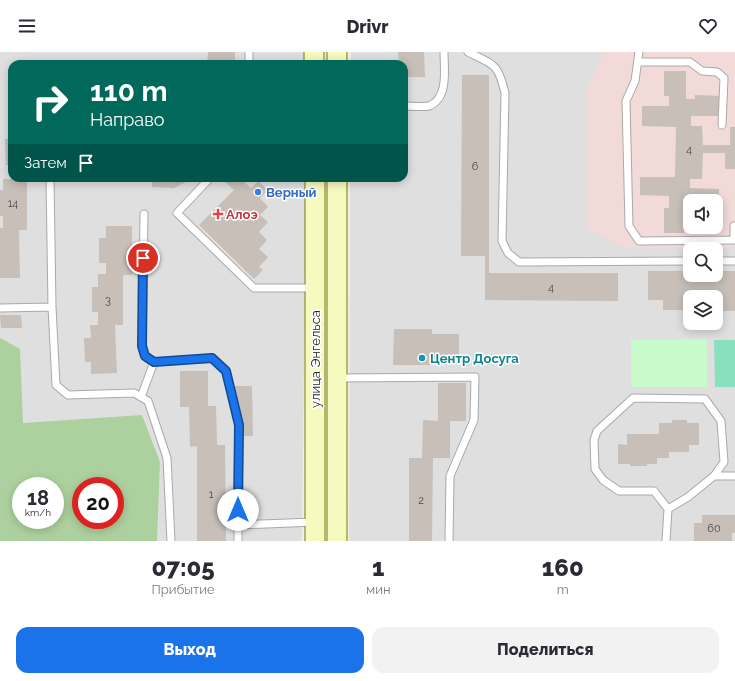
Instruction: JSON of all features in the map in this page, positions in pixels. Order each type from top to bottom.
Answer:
[{"type":"main road","name":"улица Энгельса","points":[[314,182],[315,541]]},
{"type":"main road","name":"улица Энгельса","points":[[337,182],[337,541]]},
{"type":"lane","points":[[408,106],[428,106],[439,98],[443,86],[444,52]]},
{"type":"lane","points":[[468,52],[494,65],[501,75],[505,93],[502,241],[508,253],[519,262],[683,261]]},
{"type":"lane","points":[[639,52],[635,81],[626,101],[629,226],[639,241],[734,240],[734,226]]},
{"type":"lane","points":[[638,62],[690,62],[702,71],[717,72],[724,78],[722,125]]},
{"type":"lane","points":[[50,182],[52,307],[56,385],[68,395],[134,393],[148,401],[167,458],[171,541]]},
{"type":"lane","points":[[206,182],[176,213],[254,288],[315,288]]},
{"type":"lane","points":[[144,214],[142,346],[145,356],[154,362],[212,358],[226,371],[239,425],[238,541]]},
{"type":"lane","points":[[723,261],[735,261]]},
{"type":"lane","points":[[0,308],[52,307]]},
{"type":"lane","points":[[141,397],[154,362]]},
{"type":"lane","points":[[337,378],[475,377],[474,420],[450,476],[449,541]]},
{"type":"lane","points":[[666,541],[668,509],[654,491],[619,491],[603,480],[595,469],[594,440],[597,431],[633,398],[705,399],[721,421],[724,462],[714,476],[668,509]]},
{"type":"lane","points":[[714,476],[735,476]]},
{"type":"lane","points":[[238,525],[315,522]]},
{"type":"shaded area","points":[[0,52],[307,52],[307,60],[8,60],[8,182],[306,182],[302,541],[0,541]]},
{"type":"shaded area","points":[[351,52],[735,52],[735,541],[349,541],[350,182],[408,182],[408,60],[351,60]]},
{"type":"shaded area","points":[[602,52],[735,52],[735,247],[723,247],[723,242],[683,242],[683,247],[625,248],[588,228],[587,89],[601,60]]},
{"type":"green space","points":[[0,338],[20,349],[23,423],[142,415],[160,462],[157,541],[0,541]]},
{"type":"green space","points":[[707,339],[707,387],[631,387],[631,340]]},
{"type":"green space","points":[[714,340],[735,340],[735,387],[715,387]]},
{"type":"building","points":[[208,52],[235,52],[235,60],[207,60]]},
{"type":"building","points":[[398,52],[424,52],[425,77],[408,77],[408,60],[399,60]]},
{"type":"building","points":[[664,71],[686,71],[686,99],[695,99],[695,95],[721,96],[721,116],[691,116],[691,126],[702,126],[703,145],[730,145],[730,127],[735,127],[735,169],[725,169],[725,153],[703,153],[702,179],[690,179],[690,188],[719,189],[719,194],[683,194],[683,233],[664,233],[664,208],[669,208],[669,196],[640,195],[640,177],[675,177],[676,127],[642,126],[642,106],[669,106],[669,96],[664,96]]},
{"type":"building","points":[[462,75],[489,75],[489,273],[618,273],[618,301],[485,300],[485,256],[461,256]]},
{"type":"building","points":[[5,139],[8,139],[8,165],[6,165]]},
{"type":"building","points":[[3,179],[8,179],[8,182],[27,182],[27,230],[19,230],[20,278],[0,278],[0,228],[3,228],[3,216],[0,216],[0,190],[3,190]]},
{"type":"building","points":[[152,182],[186,182],[174,188],[152,187]]},
{"type":"building","points":[[225,182],[244,182],[251,188],[257,182],[259,182],[268,190],[260,198],[268,207],[260,215],[268,222],[259,232],[267,240],[259,249],[268,257],[259,267],[263,270],[254,279],[199,225],[234,190]]},
{"type":"building","points":[[106,226],[132,226],[132,275],[123,275],[123,325],[115,325],[117,373],[91,374],[91,362],[85,362],[84,338],[91,338],[90,325],[98,325],[98,312],[92,312],[92,287],[98,287],[98,274],[106,274],[106,263],[99,263],[99,238],[106,238]]},
{"type":"building","points":[[648,271],[683,271],[683,282],[723,282],[723,271],[735,271],[735,311],[723,311],[723,290],[683,290],[683,310],[663,310],[663,300],[648,300]]},
{"type":"building","points":[[0,315],[21,315],[22,328],[1,328]]},
{"type":"building","points":[[394,329],[432,329],[432,334],[459,334],[459,364],[441,364],[441,359],[431,359],[431,365],[393,365]]},
{"type":"building","points":[[180,371],[208,371],[208,406],[216,406],[217,445],[225,445],[226,541],[197,541],[197,446],[190,447],[189,407],[180,407]]},
{"type":"building","points":[[438,383],[466,383],[466,421],[450,421],[450,458],[433,458],[432,541],[409,541],[409,458],[422,458],[423,420],[438,421]]},
{"type":"building","points":[[233,386],[252,386],[253,436],[240,436],[240,406],[234,406]]},
{"type":"building","points":[[672,420],[687,420],[687,423],[699,423],[699,445],[689,445],[689,452],[669,452],[669,458],[657,458],[657,464],[647,464],[647,466],[630,466],[630,464],[618,464],[618,444],[627,445],[627,434],[659,434],[659,423],[672,423]]},
{"type":"building","points":[[702,515],[735,515],[735,533],[732,533],[732,541],[694,541],[694,523],[702,523]]},
{"type":"place","name":"Верный","points":[[258,192]]},
{"type":"place","name":"Алоэ","points":[[218,214]]},
{"type":"place","name":"Центр Досуга","points":[[422,358]]},
{"type":"route","points":[[143,258],[142,346],[145,356],[154,362],[212,358],[226,371],[239,425],[238,510]]}]
